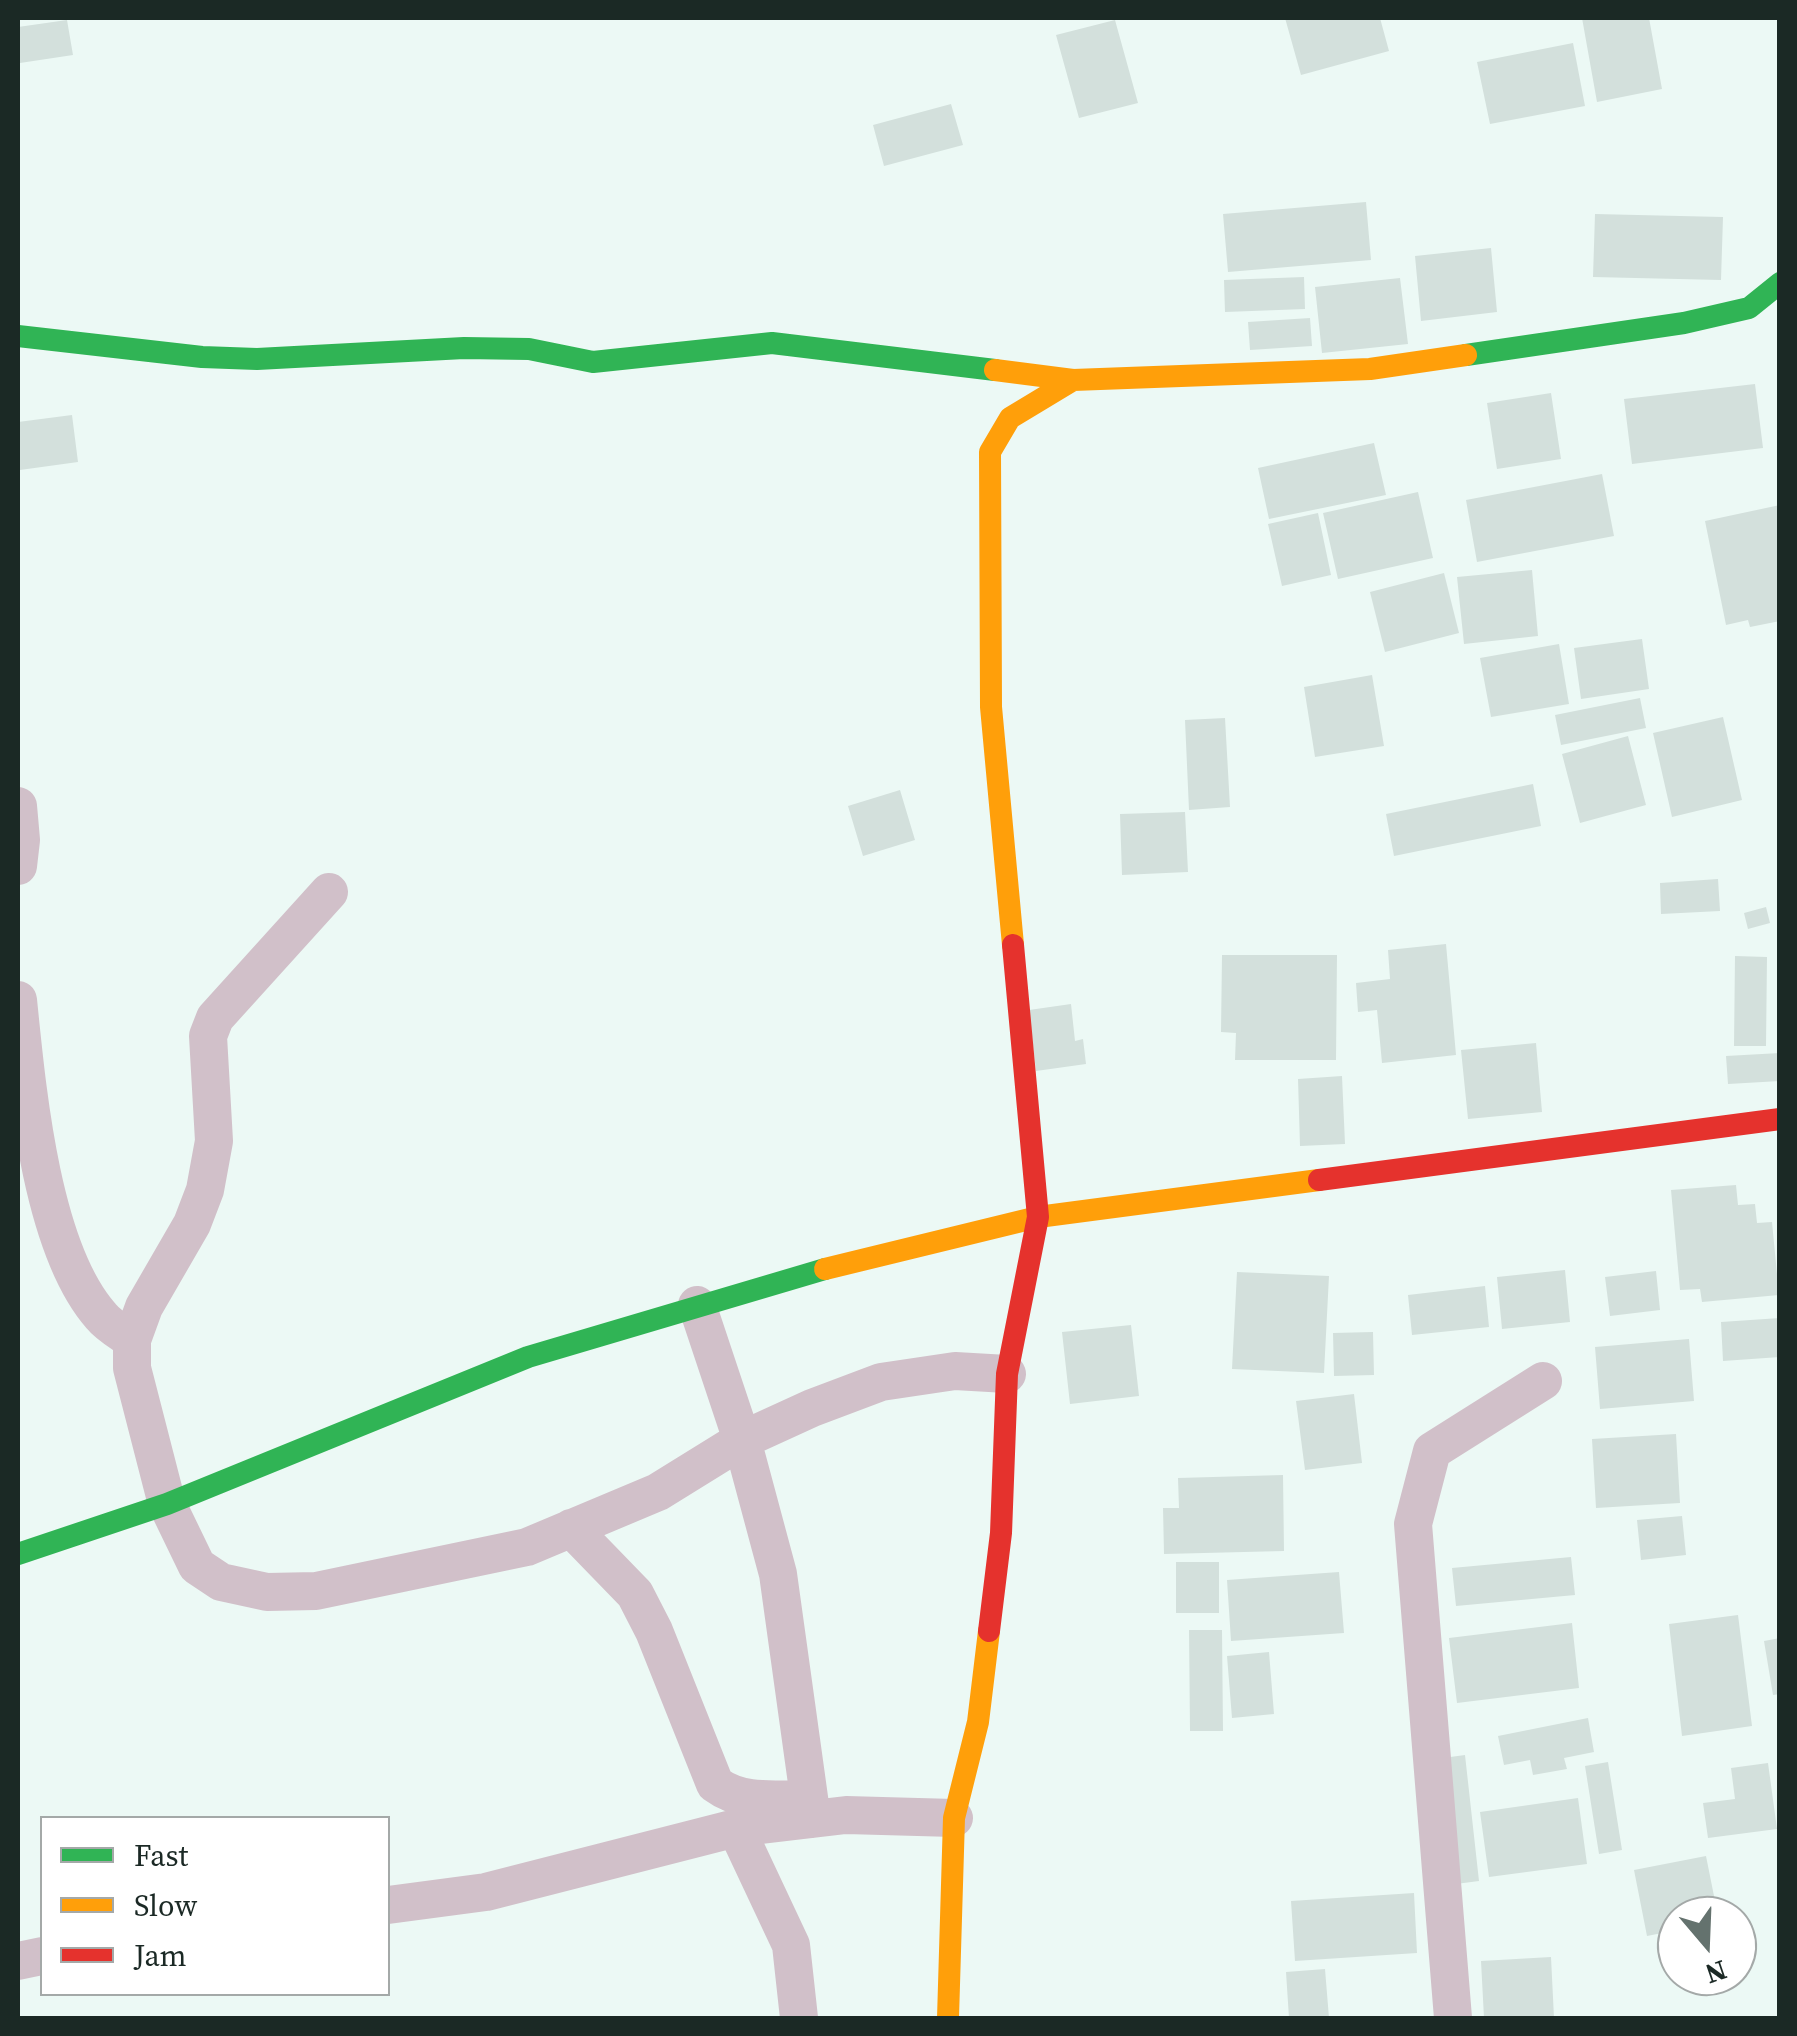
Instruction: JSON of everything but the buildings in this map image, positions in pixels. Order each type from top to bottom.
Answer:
[{"type":"street","points":[[18,336],[202,357],[257,359],[464,348],[529,349],[593,362],[772,343],[1073,380],[1370,369],[1684,323],[1749,308],[1780,282]]},
{"type":"street","points":[[948,2018],[954,1818],[978,1722],[1002,1533],[1006,1374],[1038,1217],[991,706],[990,452],[1010,418],[1073,380]]},
{"type":"street","points":[[18,806],[22,840],[18,866]]},
{"type":"street","points":[[329,892],[215,1018],[208,1036],[214,1141],[204,1190],[192,1224],[144,1307],[132,1340],[132,1368],[167,1504],[196,1566],[221,1582],[268,1592],[316,1591],[527,1547],[658,1492],[742,1440],[882,1382],[954,1371],[1006,1374]]},
{"type":"street","points":[[18,1000],[26,1082],[53,1220],[69,1266],[103,1319],[132,1340]]},
{"type":"street","points":[[18,1554],[167,1504],[528,1356],[783,1279],[1038,1217],[1780,1119]]},
{"type":"street","points":[[697,1305],[742,1440],[778,1574],[811,1809]]},
{"type":"street","points":[[1453,2018],[1413,1524],[1432,1450],[1543,1381]]},
{"type":"street","points":[[571,1528],[635,1594],[654,1630],[716,1784],[730,1795],[846,1815],[954,1818]]},
{"type":"street","points":[[390,1905],[486,1892],[811,1809]]},
{"type":"street","points":[[736,1828],[791,1944],[799,2018]]},
{"type":"traffic: fast","points":[[1466,355],[1684,323],[1749,308],[1780,283]]},
{"type":"traffic: fast","points":[[18,336],[202,357],[257,359],[464,348],[529,349],[593,362],[772,343],[995,370]]},
{"type":"traffic: fast","points":[[18,1554],[167,1504],[528,1357],[825,1269]]},
{"type":"traffic: slow","points":[[995,370],[1073,380],[1370,369],[1466,355]]},
{"type":"traffic: slow","points":[[1013,945],[991,707],[990,452],[1010,418],[1073,380]]},
{"type":"traffic: slow","points":[[825,1269],[1038,1217],[1319,1180]]},
{"type":"traffic: slow","points":[[948,2018],[954,1818],[978,1722],[989,1631]]},
{"type":"traffic: jam","points":[[989,1631],[1001,1533],[1007,1374],[1038,1217],[1013,945]]},
{"type":"traffic: jam","points":[[1319,1180],[1780,1119]]}]
